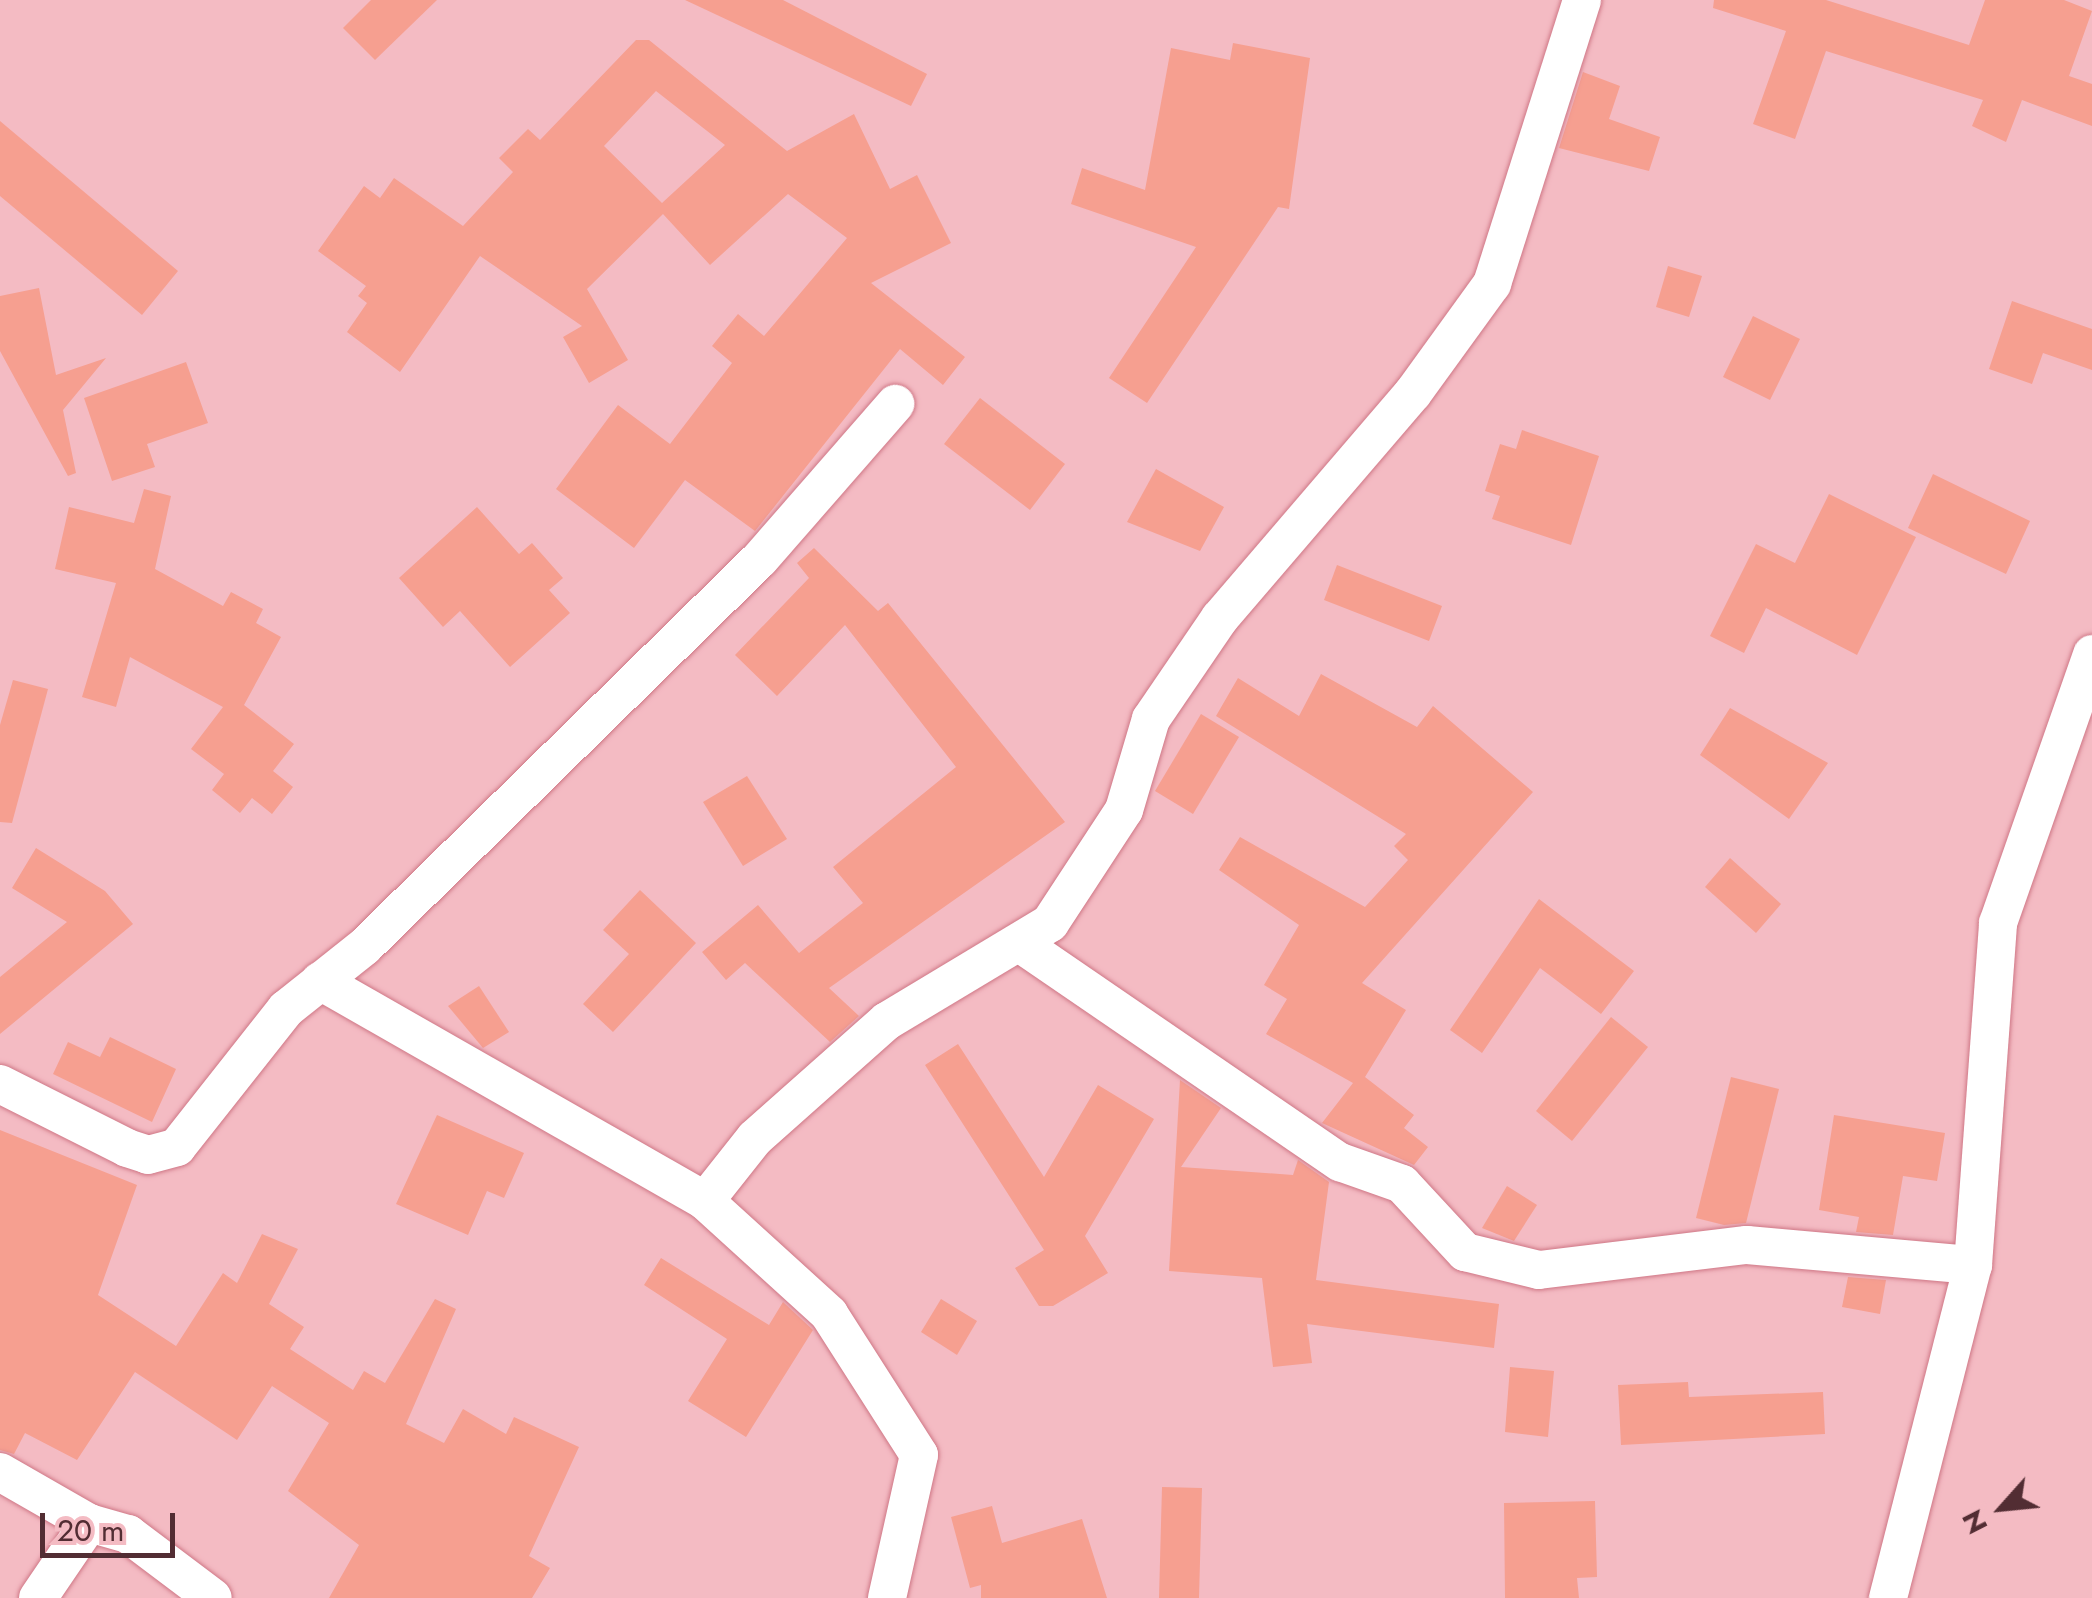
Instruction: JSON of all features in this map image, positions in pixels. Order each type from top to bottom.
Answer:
[{"type":"street","points":[[705,1201],[755,1138],[887,1021],[1024,946],[1114,829],[1151,720],[1220,618],[1413,393],[1492,284],[1582,0]]},
{"type":"street","points":[[0,1084],[128,1148],[164,1154],[186,1140],[286,1009],[320,981],[760,559],[895,404]]},
{"type":"street","points":[[1888,1598],[1973,1266],[1998,924],[2092,654]]},
{"type":"street","points":[[1024,946],[1340,1162],[1402,1184],[1465,1252],[1539,1270],[1747,1245],[1973,1266]]},
{"type":"street","points":[[320,981],[705,1201],[829,1314],[919,1455],[887,1598]]},
{"type":"street","points":[[0,1472],[88,1524],[128,1534],[213,1598]]},
{"type":"street","points":[[38,1598],[88,1524]]},
{"type":"building","points":[[371,0],[437,0],[375,60],[343,28]]},
{"type":"building","points":[[685,0],[783,0],[927,74],[911,106]]},
{"type":"building","points":[[1714,0],[1826,0],[1969,45],[1985,0],[2064,0],[2092,11],[2069,76],[2092,84],[2092,126],[2022,100],[2006,142],[1972,126],[1983,100],[1826,51],[1795,139],[1753,124],[1786,31],[1713,8]]},
{"type":"building","points":[[636,40],[649,40],[787,151],[854,114],[890,189],[917,175],[951,243],[871,283],[965,357],[943,385],[900,349],[755,531],[685,480],[634,548],[556,489],[618,405],[670,444],[732,363],[712,346],[738,314],[764,336],[847,238],[788,194],[710,265],[663,214],[587,289],[628,360],[589,383],[563,337],[582,326],[480,256],[400,372],[347,332],[367,303],[358,296],[366,286],[318,251],[364,186],[380,198],[394,178],[463,226],[513,172],[499,158],[528,129],[540,140]],"holes":[[[656,91],[725,145],[662,203],[604,146]]]},
{"type":"building","points":[[1233,43],[1310,58],[1289,209],[1278,207],[1147,403],[1109,378],[1196,247],[1071,204],[1082,168],[1145,190],[1171,48],[1230,60]]},
{"type":"building","points":[[1583,72],[1620,86],[1609,119],[1660,137],[1649,171],[1559,148]]},
{"type":"building","points":[[0,121],[178,271],[142,315],[0,196]]},
{"type":"building","points":[[1668,266],[1702,276],[1689,317],[1656,307]]},
{"type":"building","points":[[39,288],[56,375],[106,358],[63,410],[76,473],[68,476],[0,351],[0,296]]},
{"type":"building","points":[[2012,301],[2092,329],[2092,370],[2043,353],[2032,384],[1989,369]]},
{"type":"building","points":[[1753,316],[1800,339],[1770,400],[1723,377]]},
{"type":"building","points":[[186,362],[208,423],[147,444],[155,467],[112,481],[84,398]]},
{"type":"building","points":[[980,398],[1065,464],[1030,510],[944,444]]},
{"type":"building","points":[[1522,430],[1599,456],[1571,545],[1492,519],[1500,496],[1485,491],[1500,444],[1516,449]]},
{"type":"building","points":[[1156,469],[1224,507],[1200,551],[1127,522]]},
{"type":"building","points":[[1933,474],[2030,521],[2006,574],[1908,528]]},
{"type":"building","points":[[144,489],[171,496],[155,569],[223,606],[231,592],[263,609],[256,623],[281,637],[244,705],[294,744],[273,771],[293,787],[272,814],[252,798],[240,813],[212,790],[224,774],[191,749],[223,707],[130,657],[116,707],[82,697],[116,583],[55,569],[69,507],[134,523]]},
{"type":"building","points":[[1829,494],[1916,537],[1857,655],[1766,608],[1744,653],[1710,636],[1756,544],[1795,563]]},
{"type":"building","points":[[477,507],[519,554],[532,543],[563,578],[549,590],[570,613],[510,667],[460,611],[443,627],[399,578]]},
{"type":"building","points":[[814,548],[878,611],[888,603],[1065,822],[829,988],[859,1016],[830,1042],[745,963],[726,980],[702,952],[758,905],[799,953],[863,903],[833,867],[956,767],[845,625],[777,696],[735,655],[809,578],[797,563]]},
{"type":"building","points":[[1337,565],[1442,606],[1429,641],[1324,600]]},
{"type":"building","points":[[1321,674],[1417,727],[1433,706],[1533,792],[1362,983],[1406,1010],[1365,1077],[1414,1115],[1404,1128],[1428,1147],[1414,1165],[1322,1123],[1353,1083],[1266,1034],[1287,999],[1264,985],[1299,925],[1219,870],[1240,837],[1365,907],[1408,860],[1394,846],[1406,834],[1216,716],[1238,678],[1299,716]]},
{"type":"building","points":[[13,680],[48,689],[12,823],[0,822],[0,725]]},
{"type":"building","points":[[1730,708],[1828,763],[1789,819],[1700,755]]},
{"type":"building","points":[[1201,714],[1239,737],[1193,814],[1155,791]]},
{"type":"building","points":[[747,776],[787,839],[743,866],[703,802]]},
{"type":"building","points":[[36,848],[105,891],[133,924],[0,1034],[0,977],[67,922],[12,888]]},
{"type":"building","points":[[1730,858],[1781,904],[1756,933],[1705,887]]},
{"type":"building","points":[[640,890],[696,943],[613,1032],[583,1004],[629,954],[603,930]]},
{"type":"building","points":[[1539,899],[1634,971],[1601,1014],[1540,968],[1482,1053],[1450,1030]]},
{"type":"building","points":[[479,986],[509,1032],[483,1048],[448,1006]]},
{"type":"building","points":[[1611,1017],[1648,1047],[1572,1141],[1536,1111]]},
{"type":"building","points":[[110,1037],[176,1069],[152,1122],[53,1074],[68,1042],[100,1057]]},
{"type":"building","points":[[958,1044],[1044,1177],[1098,1085],[1154,1119],[1085,1236],[1108,1273],[1053,1306],[1039,1306],[1015,1268],[1044,1250],[925,1065]]},
{"type":"building","points":[[1731,1077],[1779,1089],[1746,1223],[1724,1225],[1696,1218]]},
{"type":"building","points":[[1180,1080],[1221,1108],[1181,1167],[1293,1175],[1298,1160],[1329,1182],[1316,1280],[1499,1304],[1494,1348],[1307,1324],[1312,1363],[1273,1367],[1262,1278],[1169,1271]]},
{"type":"building","points":[[437,1115],[524,1153],[504,1198],[487,1191],[468,1235],[396,1204]]},
{"type":"building","points":[[1834,1115],[1945,1133],[1937,1181],[1903,1176],[1893,1235],[1856,1232],[1859,1217],[1819,1210]]},
{"type":"building","points":[[0,1130],[137,1185],[98,1295],[176,1346],[223,1273],[237,1283],[262,1234],[298,1249],[269,1304],[304,1327],[290,1349],[353,1390],[364,1371],[385,1383],[435,1299],[456,1309],[406,1424],[444,1443],[463,1409],[506,1434],[514,1417],[579,1447],[529,1556],[550,1568],[532,1598],[329,1598],[359,1545],[288,1491],[329,1423],[272,1386],[237,1440],[135,1372],[77,1460],[25,1433],[14,1454],[0,1450]]},
{"type":"building","points":[[1507,1186],[1537,1205],[1514,1241],[1482,1228]]},
{"type":"building","points":[[661,1258],[769,1325],[783,1302],[813,1330],[746,1437],[688,1401],[727,1339],[644,1285]]},
{"type":"building","points":[[1848,1277],[1886,1280],[1880,1314],[1842,1307]]},
{"type":"building","points":[[941,1299],[977,1321],[957,1355],[921,1332]]},
{"type":"building","points":[[1510,1367],[1554,1371],[1548,1437],[1505,1432]]},
{"type":"building","points":[[1688,1382],[1689,1397],[1823,1392],[1825,1434],[1621,1445],[1618,1385]]},
{"type":"building","points":[[1162,1487],[1202,1488],[1199,1598],[1159,1598]]},
{"type":"building","points":[[1595,1501],[1597,1577],[1577,1578],[1579,1598],[1505,1598],[1504,1503]]},
{"type":"building","points":[[992,1506],[1002,1543],[1082,1519],[1107,1598],[981,1598],[981,1585],[970,1588],[951,1517]]}]
